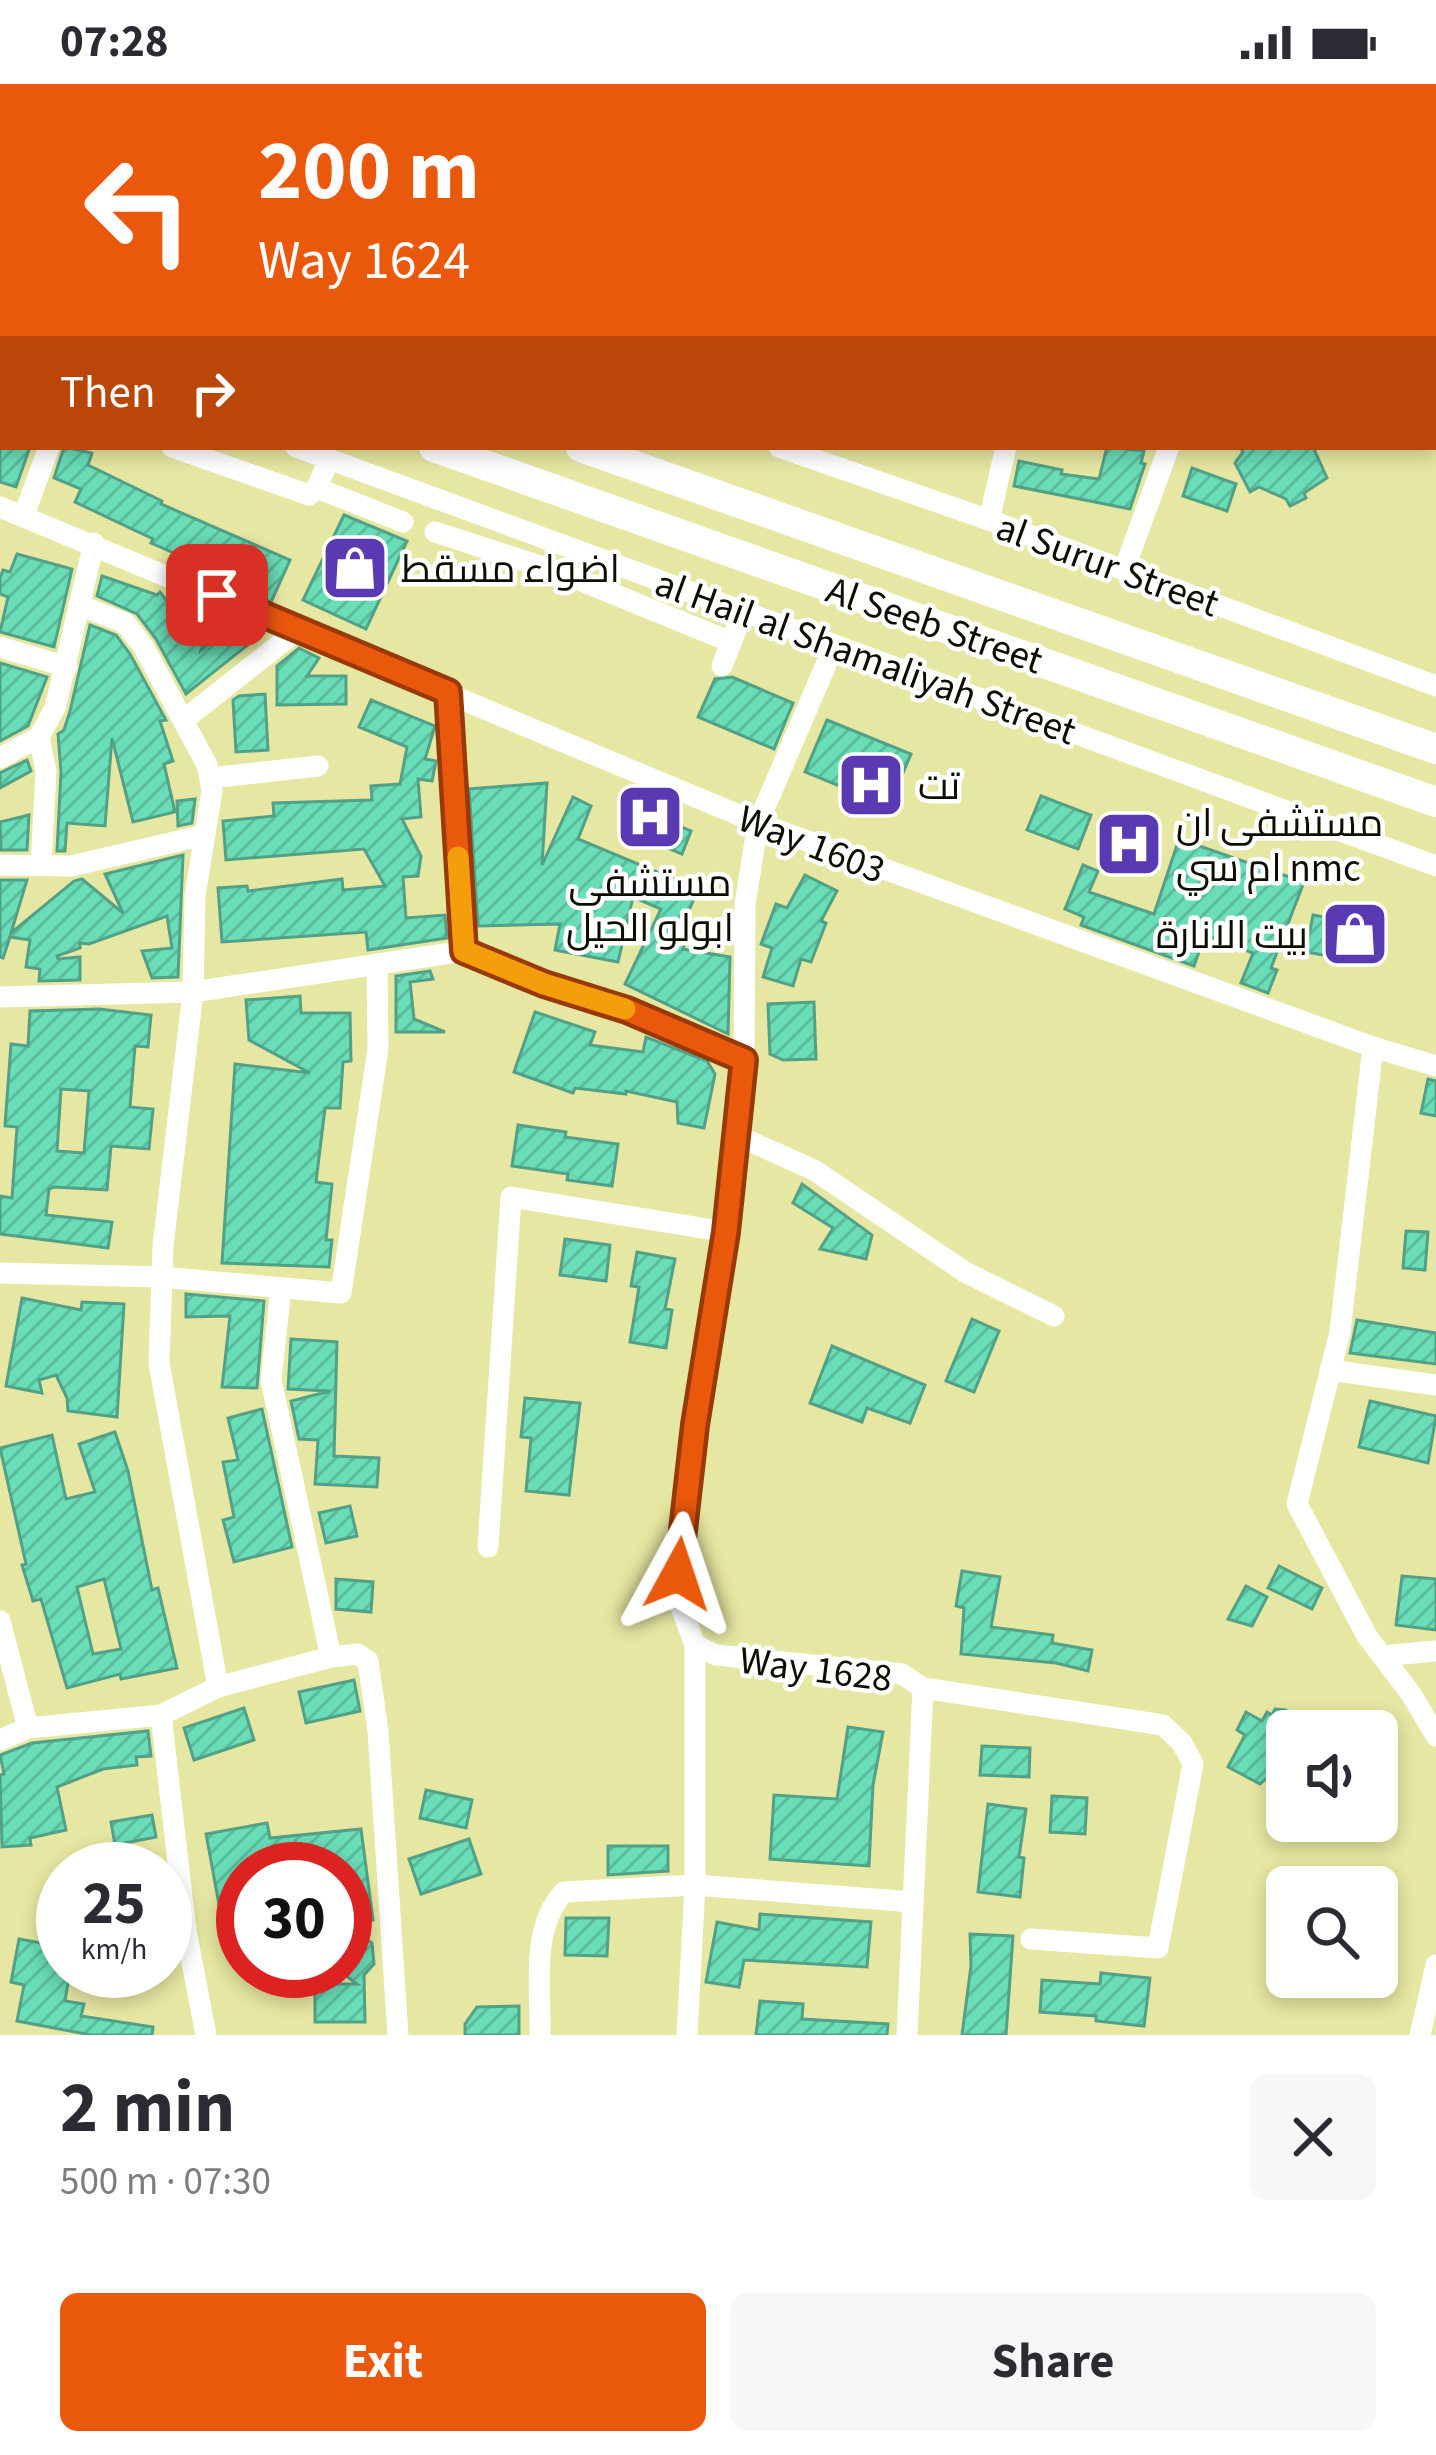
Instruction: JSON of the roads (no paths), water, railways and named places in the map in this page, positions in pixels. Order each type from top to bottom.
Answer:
[{"type":"highway","name":"Al Seeb Street","points":[[442,450],[1436,802]]},
{"type":"highway","name":"Al Seeb Street","points":[[589,450],[1436,749]]},
{"type":"street","points":[[23,515],[48,450]]},
{"type":"street","points":[[181,450],[309,495],[317,488],[328,460]]},
{"type":"street","name":"al Hail al Shamaliyah Street","points":[[303,450],[1436,866]]},
{"type":"street","name":"al Surur Street","points":[[788,450],[1436,686]]},
{"type":"street","points":[[989,520],[1005,450]]},
{"type":"street","points":[[1124,570],[1168,450]]},
{"type":"street","points":[[317,488],[403,522]]},
{"type":"street","name":"Way 1603","points":[[0,507],[758,823],[1436,1066]]},
{"type":"street","points":[[435,532],[562,573],[731,642]]},
{"type":"street","points":[[0,758],[39,736],[56,708],[94,543]]},
{"type":"street","points":[[562,573],[573,550]]},
{"type":"street","points":[[79,605],[125,623],[185,719],[210,778],[195,896],[193,992],[162,1277],[159,1363],[218,1688]]},
{"type":"street","points":[[722,666],[743,612]]},
{"type":"street","points":[[185,719],[299,629]]},
{"type":"street","name":"Way 1628","points":[[834,646],[758,823],[745,904],[744,1060],[726,1232],[678,1549],[678,1599],[695,1646],[716,1655],[902,1674],[923,1688],[907,2035]]},
{"type":"street","points":[[0,647],[67,667]]},
{"type":"street","points":[[448,692],[464,951]]},
{"type":"street","points":[[39,736],[46,771],[41,865]]},
{"type":"street","points":[[210,778],[318,766]]},
{"type":"street","points":[[0,866],[71,866],[205,836]]},
{"type":"street","points":[[0,997],[193,992],[464,951],[544,984],[627,1010],[744,1060]]},
{"type":"street","points":[[0,1273],[162,1277],[341,1293],[378,1049],[377,964]]},
{"type":"street","points":[[1373,1047],[1340,1332],[1297,1504],[1367,1636],[1436,1736]]},
{"type":"street","points":[[736,1135],[814,1170],[964,1272],[1054,1316]]},
{"type":"street","points":[[488,1547],[511,1197],[726,1232]]},
{"type":"street","points":[[281,1288],[271,1380],[331,1657]]},
{"type":"street","points":[[1330,1370],[1436,1384]]},
{"type":"street","points":[[0,1621],[28,1728]]},
{"type":"street","points":[[687,2035],[695,1885],[695,1646]]},
{"type":"street","points":[[1382,1656],[1436,1651]]},
{"type":"street","points":[[0,1740],[28,1728],[161,1715],[218,1688],[331,1657],[358,1654],[368,1661],[378,1731],[398,2035]]},
{"type":"street","points":[[923,1688],[1163,1725],[1182,1743],[1192,1764],[1158,1948],[1030,1939]]},
{"type":"street","points":[[161,1715],[186,1931],[206,2035]]},
{"type":"street","points":[[540,2035],[542,1931],[549,1908],[564,1892],[695,1885],[913,1902]]},
{"type":"street","points":[[1426,2029],[1436,1965]]},
{"type":"place","name":"اضواء مسقط","points":[[355,568]]},
{"type":"place","name":"تت","points":[[871,785]]},
{"type":"place","name":"مستشفى ابولو الحيل","points":[[650,817]]},
{"type":"place","name":"مستشفى ان ام سي nmc","points":[[1129,844]]},
{"type":"place","name":"بيت الانارة","points":[[1355,934]]}]
